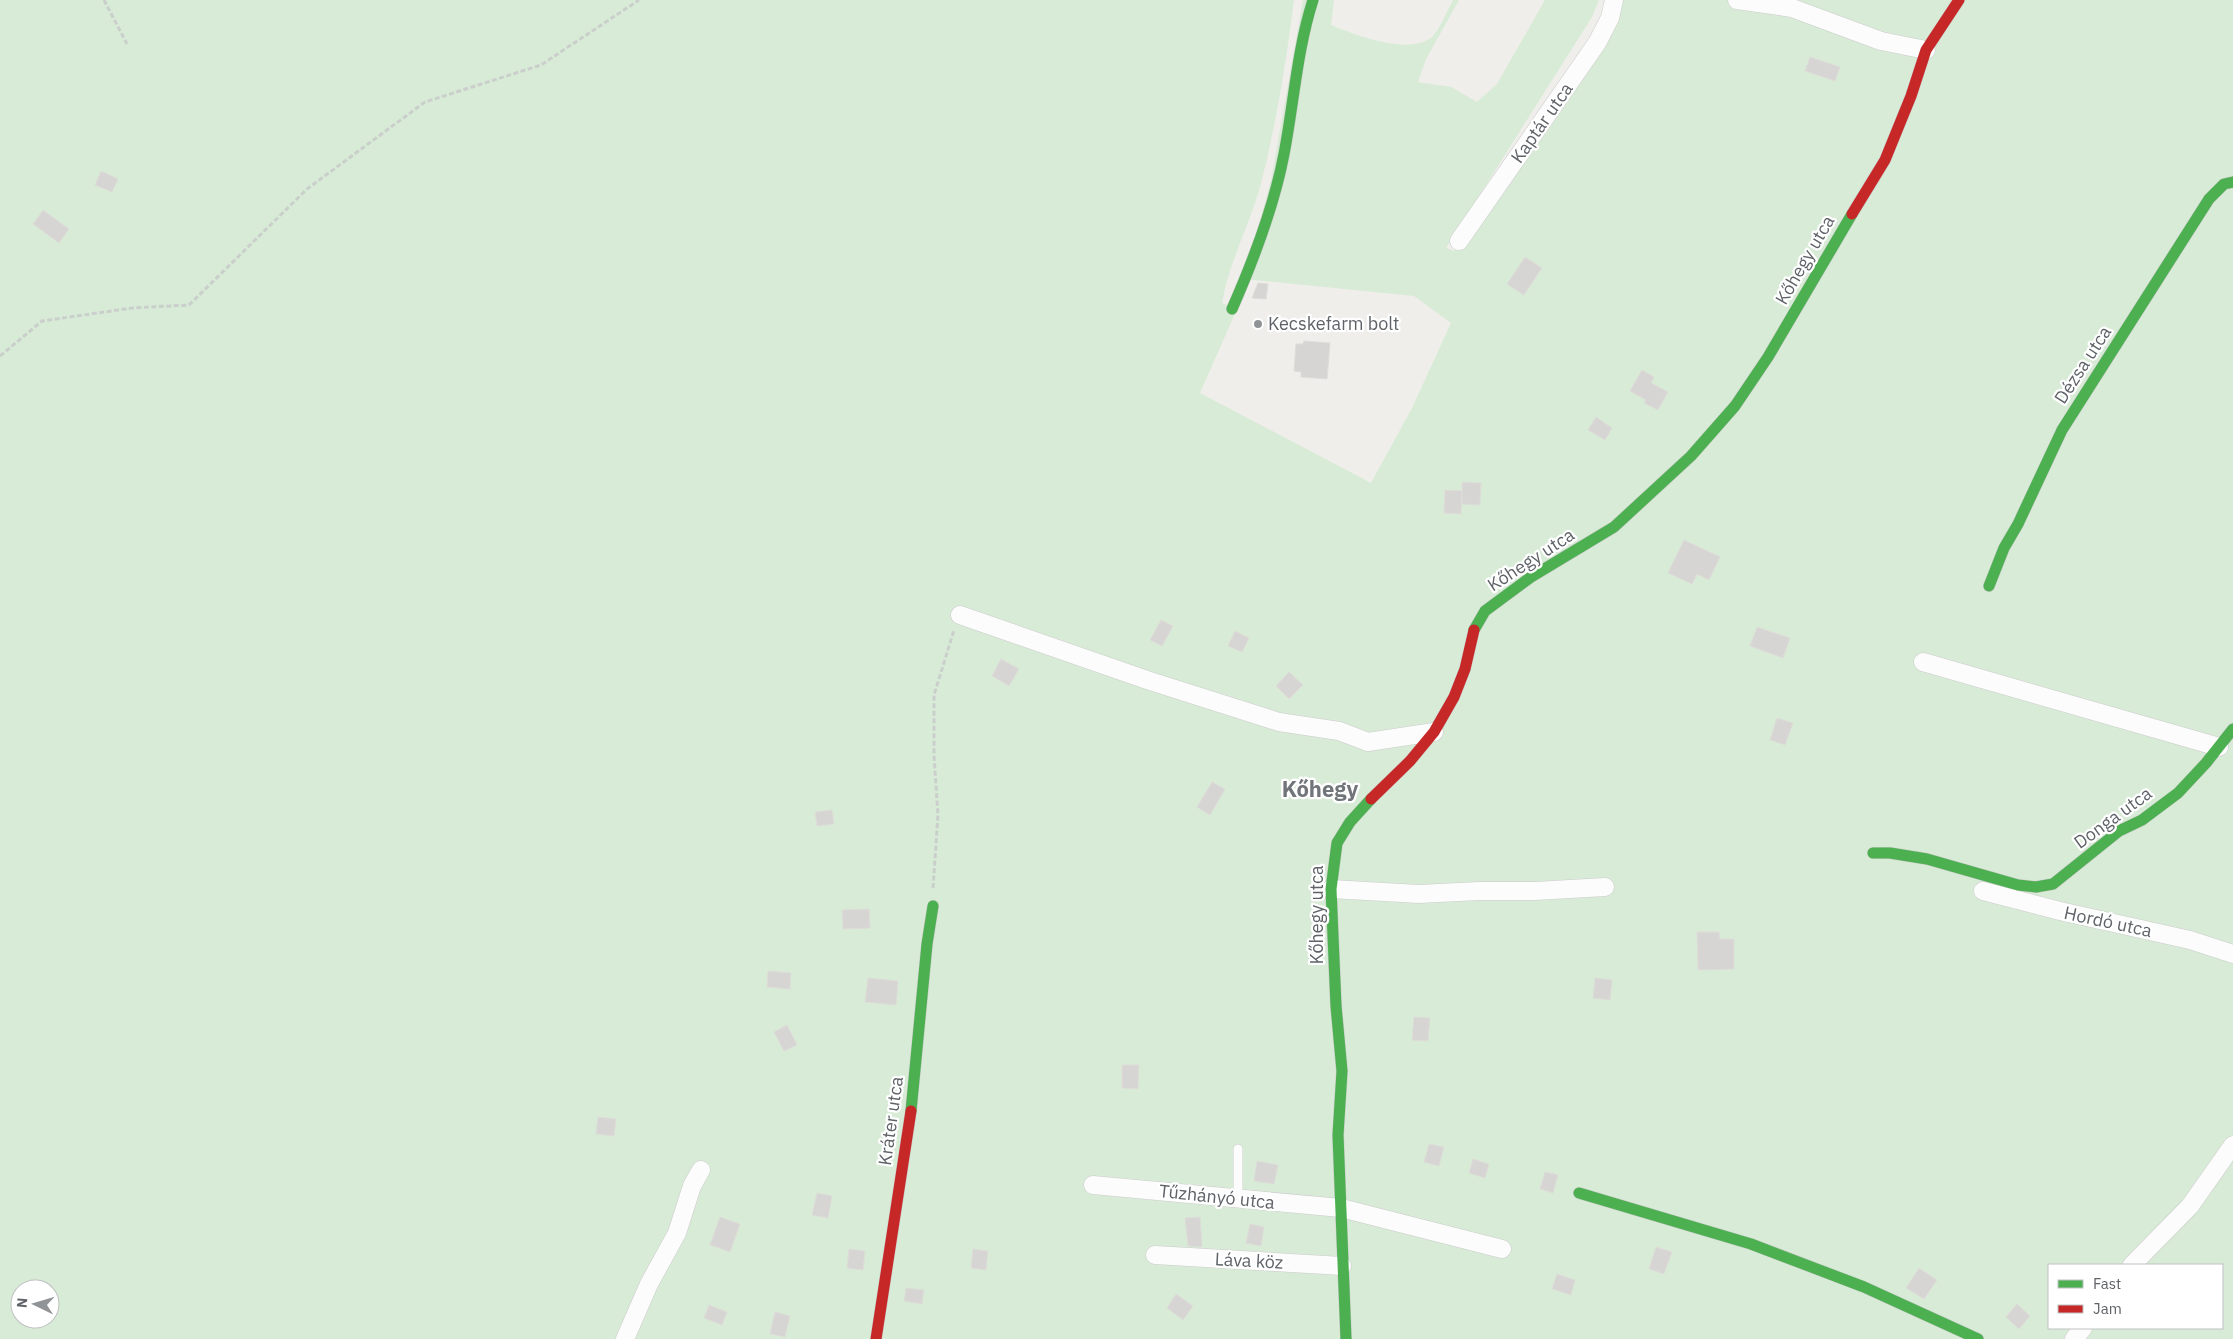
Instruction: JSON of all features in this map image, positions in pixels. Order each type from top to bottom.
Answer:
[{"type":"street","points":[[1232,310],[1261,233],[1279,176],[1299,60],[1313,0]]},
{"type":"street","name":"Kaptár utca","points":[[1459,241],[1597,43],[1610,18],[1614,0]]},
{"type":"street","points":[[1738,0],[1792,8],[1881,41],[1926,50]]},
{"type":"street","name":"Kőhegy utca","points":[[1346,1339],[1338,1135],[1342,1071],[1336,1006],[1331,889],[1337,844],[1350,822],[1374,795],[1410,762],[1434,732],[1454,697],[1465,669],[1472,636],[1479,619],[1485,611],[1531,577],[1614,527],[1691,456],[1735,406],[1768,357],[1885,160],[1911,96],[1926,50],[1959,0]]},
{"type":"street","name":"Dézsa utca","points":[[1989,586],[2004,548],[2018,524],[2062,430],[2209,199],[2224,184],[2233,182]]},
{"type":"street","points":[[960,615],[1150,681],[1279,722],[1339,731],[1368,742],[1434,732]]},
{"type":"street","points":[[1923,662],[2219,747]]},
{"type":"street","name":"Donga utca","points":[[1873,853],[1886,852],[1912,856],[2017,892],[2053,884],[2119,831],[2142,820],[2178,793],[2233,729]]},
{"type":"street","points":[[1331,889],[1419,894],[1605,888]]},
{"type":"street","name":"Hordó utca","points":[[1983,891],[2017,892],[2060,912],[2190,940],[2233,954]]},
{"type":"street","name":"Kráter utca","points":[[876,1339],[911,1110],[933,906]]},
{"type":"street","points":[[2133,1264],[2190,1206],[2233,1145]]},
{"type":"street","points":[[625,1339],[646,1291],[677,1233],[692,1186],[701,1170]]},
{"type":"street","name":"Tűzhányó utca","points":[[1094,1185],[1238,1200],[1340,1208],[1502,1249]]},
{"type":"street","points":[[1579,1193],[1751,1244],[1864,1287],[1978,1339]]},
{"type":"street","name":"Láva köz","points":[[1155,1255],[1342,1266]]},
{"type":"lane","points":[[1238,1149],[1238,1200]]},
{"type":"path","points":[[104,0],[127,44]]},
{"type":"path","points":[[0,356],[42,321],[132,308],[189,305],[307,189],[425,102],[541,65],[639,0]]},
{"type":"path","points":[[933,906],[933,877],[938,815],[934,756],[934,695],[960,615]]},
{"type":"green space","points":[[0,0],[1294,0],[1280,94],[1266,164],[1255,202],[1229,273],[1222,303],[1237,309],[1200,393],[1371,483],[1412,408],[1451,323],[1414,296],[1244,279],[1271,180],[1303,0],[1334,0],[1331,25],[1382,42],[1410,45],[1432,37],[1453,0],[1459,0],[1426,59],[1418,82],[1451,87],[1477,102],[1497,84],[1545,0],[1599,0],[1592,17],[1446,248],[1454,251],[1616,0],[2233,0],[2233,1339],[0,1339]]},
{"type":"building","points":[[1810,57],[1840,67],[1835,81],[1805,71]]},
{"type":"building","points":[[101,171],[118,179],[112,192],[95,185]]},
{"type":"building","points":[[43,210],[69,229],[59,243],[33,224]]},
{"type":"building","points":[[1525,257],[1542,268],[1524,295],[1507,284]]},
{"type":"building","points":[[1258,283],[1268,284],[1266,299],[1252,298]]},
{"type":"building","points":[[1304,341],[1330,343],[1327,379],[1301,377],[1301,372],[1294,371],[1296,344],[1303,344]]},
{"type":"building","points":[[1642,370],[1654,377],[1651,383],[1668,392],[1658,410],[1644,403],[1646,400],[1630,391]]},
{"type":"building","points":[[1596,417],[1612,428],[1605,440],[1588,430]]},
{"type":"building","points":[[1462,482],[1481,483],[1480,505],[1462,504]]},
{"type":"building","points":[[1445,490],[1462,491],[1461,514],[1444,513]]},
{"type":"building","points":[[1684,540],[1720,557],[1709,580],[1697,574],[1692,584],[1668,573]]},
{"type":"building","points":[[1161,620],[1173,626],[1162,646],[1150,640]]},
{"type":"building","points":[[1757,627],[1790,638],[1783,658],[1750,646]]},
{"type":"building","points":[[1235,631],[1249,638],[1242,652],[1228,646]]},
{"type":"building","points":[[1001,659],[1019,669],[1009,686],[992,676]]},
{"type":"building","points":[[1289,672],[1303,685],[1289,699],[1276,686]]},
{"type":"building","points":[[1777,718],[1793,723],[1785,745],[1770,740]]},
{"type":"building","points":[[1212,782],[1225,789],[1210,815],[1197,807]]},
{"type":"building","points":[[832,810],[834,824],[817,826],[815,812]]},
{"type":"building","points":[[869,909],[870,928],[843,929],[842,910]]},
{"type":"building","points":[[1697,932],[1719,932],[1720,939],[1734,939],[1734,969],[1698,970]]},
{"type":"building","points":[[768,971],[791,973],[790,989],[767,987]]},
{"type":"building","points":[[868,978],[898,981],[896,1005],[865,1002]]},
{"type":"building","points":[[1595,978],[1612,980],[1610,1000],[1593,998]]},
{"type":"building","points":[[1414,1017],[1430,1018],[1428,1041],[1412,1040]]},
{"type":"building","points":[[787,1025],[797,1045],[784,1051],[774,1032]]},
{"type":"building","points":[[1122,1065],[1139,1065],[1138,1089],[1122,1088]]},
{"type":"building","points":[[598,1117],[616,1119],[614,1136],[596,1134]]},
{"type":"building","points":[[1429,1144],[1444,1147],[1439,1166],[1424,1162]]},
{"type":"building","points":[[1473,1159],[1489,1164],[1485,1178],[1469,1173]]},
{"type":"building","points":[[1257,1161],[1278,1165],[1274,1184],[1254,1181]]},
{"type":"building","points":[[1545,1172],[1558,1175],[1553,1193],[1540,1189]]},
{"type":"building","points":[[817,1193],[832,1196],[828,1218],[812,1215]]},
{"type":"building","points":[[720,1217],[740,1224],[730,1252],[710,1245]]},
{"type":"building","points":[[1200,1217],[1202,1247],[1188,1246],[1185,1218]]},
{"type":"building","points":[[1250,1224],[1264,1227],[1261,1246],[1246,1243]]},
{"type":"building","points":[[1656,1247],[1672,1252],[1664,1274],[1649,1269]]},
{"type":"building","points":[[849,1249],[865,1251],[863,1270],[847,1268]]},
{"type":"building","points":[[973,1249],[988,1251],[986,1270],[971,1268]]},
{"type":"building","points":[[1919,1268],[1937,1280],[1924,1299],[1906,1288]]},
{"type":"building","points":[[1557,1274],[1575,1280],[1571,1295],[1552,1289]]},
{"type":"building","points":[[906,1288],[924,1290],[922,1304],[904,1301]]},
{"type":"building","points":[[1176,1294],[1193,1306],[1183,1320],[1167,1308]]},
{"type":"building","points":[[2017,1304],[2030,1316],[2019,1329],[2006,1317]]},
{"type":"building","points":[[709,1305],[727,1312],[722,1325],[704,1318]]},
{"type":"building","points":[[775,1312],[790,1316],[785,1337],[770,1334]]},
{"type":"traffic: fast","points":[[1232,309],[1248,271],[1275,194],[1284,154],[1303,38],[1313,0]]},
{"type":"traffic: fast","points":[[1989,586],[2004,548],[2018,524],[2062,430],[2209,199],[2224,184],[2233,182]]},
{"type":"traffic: fast","points":[[1474,630],[1485,611],[1531,577],[1614,527],[1691,456],[1735,406],[1768,357],[1852,214]]},
{"type":"traffic: fast","points":[[1873,853],[1890,853],[1927,859],[2018,885],[2036,887],[2053,884],[2119,831],[2142,820],[2178,793],[2206,763],[2233,729]]},
{"type":"traffic: fast","points":[[1346,1339],[1338,1135],[1342,1071],[1336,1006],[1331,889],[1337,843],[1350,822],[1371,799]]},
{"type":"traffic: fast","points":[[911,1111],[927,944],[933,906]]},
{"type":"traffic: fast","points":[[1579,1193],[1751,1244],[1864,1287],[1978,1339]]},
{"type":"traffic: jam","points":[[1852,214],[1885,160],[1911,96],[1926,50],[1959,0]]},
{"type":"traffic: jam","points":[[1371,799],[1410,761],[1434,732],[1454,697],[1465,669],[1474,630]]},
{"type":"traffic: jam","points":[[876,1339],[911,1111]]},
{"type":"place","name":"Kecskefarm bolt","points":[[1258,324]]},
{"type":"district","name":"Kőhegy","points":[[1320,789]]}]
